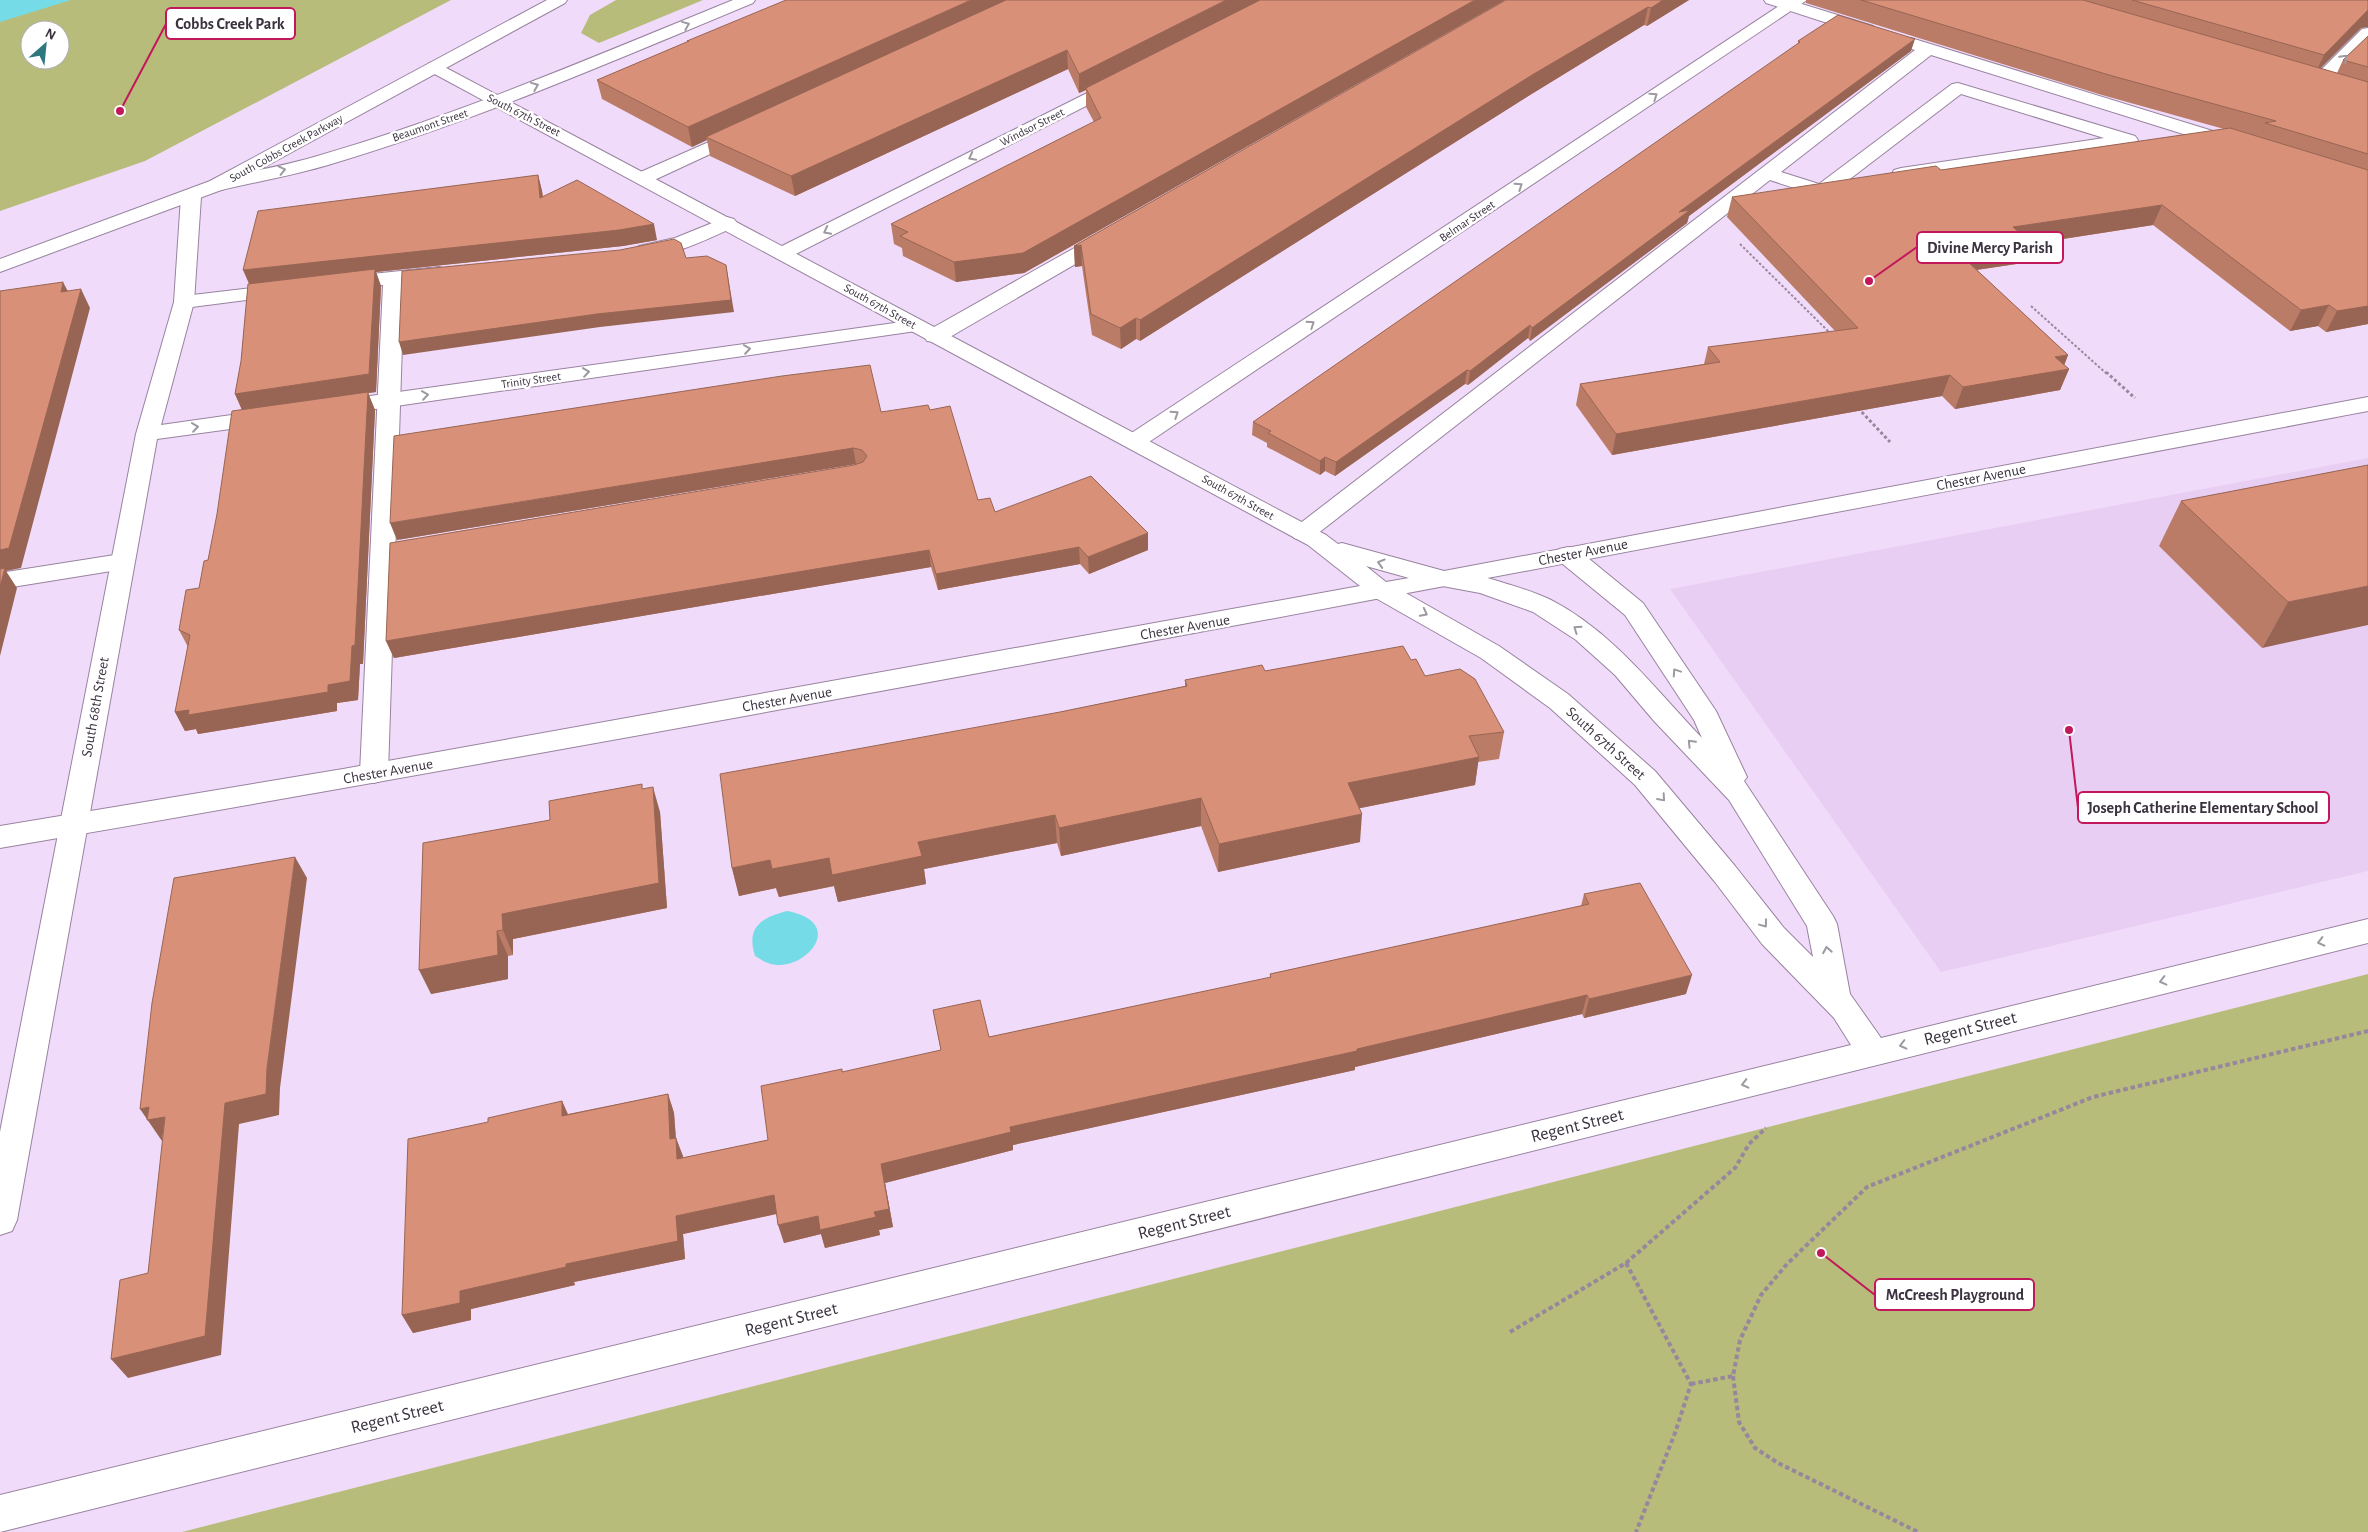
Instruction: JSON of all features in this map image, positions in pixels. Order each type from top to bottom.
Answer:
[{"type":"street","name":"South Cobbs Creek Parkway","points":[[0,266],[191,197],[217,185],[559,0]]},
{"type":"street","name":"Beaumont Street","points":[[217,185],[320,162],[497,102],[747,0]]},
{"type":"street","points":[[1787,2],[1927,49],[2256,150]]},
{"type":"street","name":"Belmar Street","points":[[1135,441],[1787,2]]},
{"type":"street","points":[[2301,77],[2328,85],[2368,33]]},
{"type":"street","points":[[1303,533],[1927,49]]},
{"type":"street","name":"South 67th Street","points":[[434,67],[497,102],[636,169],[727,224],[1135,441],[1303,533],[1326,546],[1381,590],[1490,652],[1559,701],[1645,778],[1676,813],[1772,936],[1835,998],[1874,1053]]},
{"type":"street","name":"Windsor Street","points":[[783,253],[1131,76]]},
{"type":"street","points":[[1766,173],[1822,191],[1958,88],[2130,140],[1833,184]]},
{"type":"street","points":[[636,169],[759,125]]},
{"type":"street","name":"South 68th Street","points":[[0,1220],[146,434],[184,302],[191,197]]},
{"type":"street","points":[[623,254],[681,243],[727,224]]},
{"type":"street","points":[[935,336],[1126,227]]},
{"type":"street","points":[[184,302],[454,271]]},
{"type":"street","points":[[374,773],[393,550],[389,400],[394,277]]},
{"type":"street","name":"Trinity Street","points":[[312,411],[916,326]]},
{"type":"street","name":"Chester Avenue","points":[[0,837],[374,773],[1446,579],[2368,404]]},
{"type":"street","points":[[146,434],[282,415]]},
{"type":"street","name":"South 67th Street","points":[[1326,546],[1403,570],[1483,585],[1542,606],[1585,634],[1624,669],[1663,714],[1739,793]]},
{"type":"street","name":"South 67th Street","points":[[1568,555],[1634,610],[1706,718],[1739,793],[1822,924],[1835,998]]},
{"type":"street","points":[[0,581],[121,562]]},
{"type":"street","name":"Regent Street","points":[[0,1514],[2368,931]]},
{"type":"path","points":[[1712,217],[1837,340]]},
{"type":"path","points":[[2031,306],[2135,398]]},
{"type":"path","points":[[1852,401],[1890,442]]},
{"type":"path","points":[[1918,1532],[1778,1463],[1755,1448],[1740,1422],[1732,1376],[1740,1340],[1761,1296],[1787,1264],[1867,1187],[2093,1097],[2368,1031]]},
{"type":"path","points":[[1510,1332],[1626,1263],[1736,1168],[1749,1144],[1769,1125]]},
{"type":"path","points":[[1626,1263],[1691,1384],[1675,1433],[1636,1532]]},
{"type":"path","points":[[1691,1384],[1732,1376]]},
{"type":"shaded area","points":[[0,0],[451,0],[145,161],[0,211]]},
{"type":"shaded area","points":[[0,0],[71,0],[0,22]]},
{"type":"shaded area","points":[[616,0],[703,0],[599,43],[581,33],[590,15]]},
{"type":"shaded area","points":[[2368,458],[2368,871],[1941,972],[1670,589]]},
{"type":"shaded area","points":[[787,911],[806,917],[816,926],[818,936],[814,946],[794,962],[781,965],[766,962],[755,956],[753,938],[754,931],[758,925],[770,917]]},
{"type":"shaded area","points":[[2368,974],[2368,1532],[182,1532]]},
{"type":"building","points":[[786,0],[971,0],[688,127],[597,80],[689,41],[687,41]]},
{"type":"building","points":[[1006,0],[1226,0],[1079,74],[1067,50],[791,176],[706,137]]},
{"type":"building","points":[[1260,0],[1475,0],[1023,253],[954,262],[900,236],[908,232],[891,224],[1101,118],[1086,88]]},
{"type":"building","points":[[1506,0],[1663,0],[1532,75],[1140,320],[1136,318],[1120,328],[1091,314],[1081,245],[1074,246]]},
{"type":"building","points":[[1861,0],[2083,0],[2368,82],[2368,154],[2265,123],[2276,121],[2109,75]]},
{"type":"building","points":[[2132,0],[2368,0],[2368,10],[2324,55]]},
{"type":"building","points":[[1838,15],[1915,39],[1679,212],[1690,210],[1532,328],[1530,325],[1470,371],[1467,370],[1336,462],[1325,457],[1320,461],[1268,433],[1271,431],[1253,422],[1800,42],[1798,41]]},
{"type":"building","points":[[2368,36],[2368,67],[2343,60]]},
{"type":"building","points":[[2230,128],[2368,170],[2368,306],[2337,311],[2329,305],[2301,310],[2162,205],[2013,227],[2030,242],[1971,251],[1979,259],[1967,261],[2068,355],[2055,357],[2069,369],[1963,387],[1950,375],[1616,434],[1580,384],[1720,362],[1708,347],[1858,328],[1732,197],[1936,166],[1941,170]]},
{"type":"building","points":[[538,175],[540,198],[577,180],[654,224],[619,230],[243,270],[258,211]]},
{"type":"building","points":[[674,239],[681,243],[686,258],[707,256],[726,265],[731,300],[597,314],[399,342],[402,271],[620,250]]},
{"type":"building","points":[[375,269],[369,374],[235,394],[241,361],[248,284]]},
{"type":"building","points":[[63,282],[61,292],[81,289],[9,548],[0,550],[0,291]]},
{"type":"building","points":[[870,365],[881,412],[928,405],[930,410],[950,406],[978,500],[990,498],[995,512],[1091,476],[1148,533],[1088,557],[1079,547],[936,574],[929,550],[386,641],[390,543],[854,465],[863,462],[867,456],[862,450],[853,448],[390,523],[394,436],[782,376]]},
{"type":"building","points":[[368,392],[355,645],[352,646],[350,681],[328,685],[328,692],[188,715],[189,710],[175,712],[190,635],[179,630],[186,590],[199,588],[204,561],[208,560],[217,514],[232,411]]},
{"type":"building","points":[[2368,465],[2368,586],[2288,602],[2181,501]]},
{"type":"building","points":[[5,568],[0,587],[0,569]]},
{"type":"building","points":[[1403,646],[1411,660],[1416,659],[1425,676],[1460,669],[1475,679],[1504,732],[1469,736],[1479,757],[1348,783],[1362,814],[1219,844],[1201,798],[1059,828],[1055,815],[918,842],[922,856],[832,875],[829,858],[772,869],[770,860],[732,868],[720,774],[1060,712],[1187,686],[1185,680],[1262,665],[1265,671]]},
{"type":"building","points":[[642,784],[642,789],[653,787],[659,883],[502,914],[503,930],[497,931],[498,955],[419,970],[423,843],[550,820],[549,801]]},
{"type":"building","points":[[295,857],[267,1068],[266,1094],[225,1103],[205,1336],[111,1359],[120,1280],[148,1273],[165,1117],[147,1120],[149,1107],[140,1109],[152,1003],[174,878]]},
{"type":"building","points":[[1640,883],[1692,975],[1589,999],[1587,995],[1357,1049],[1357,1051],[1010,1127],[1011,1132],[881,1164],[889,1209],[874,1212],[876,1217],[820,1230],[818,1216],[778,1225],[774,1195],[676,1216],[678,1241],[566,1264],[566,1267],[460,1291],[460,1303],[402,1315],[408,1139],[488,1122],[488,1118],[562,1101],[562,1116],[668,1094],[670,1139],[676,1138],[677,1159],[768,1140],[761,1086],[842,1069],[842,1072],[941,1050],[933,1010],[980,1000],[989,1037],[1271,977],[1270,974],[1589,904],[1584,894]]},
{"type":"place","name":"Cobbs Creek Park","points":[[120,111]]},
{"type":"place","name":"Divine Mercy Parish","points":[[1869,281]]},
{"type":"place","name":"Joseph Catherine Elementary School","points":[[2069,730]]},
{"type":"place","name":"McCreesh Playground","points":[[1821,1253]]}]
